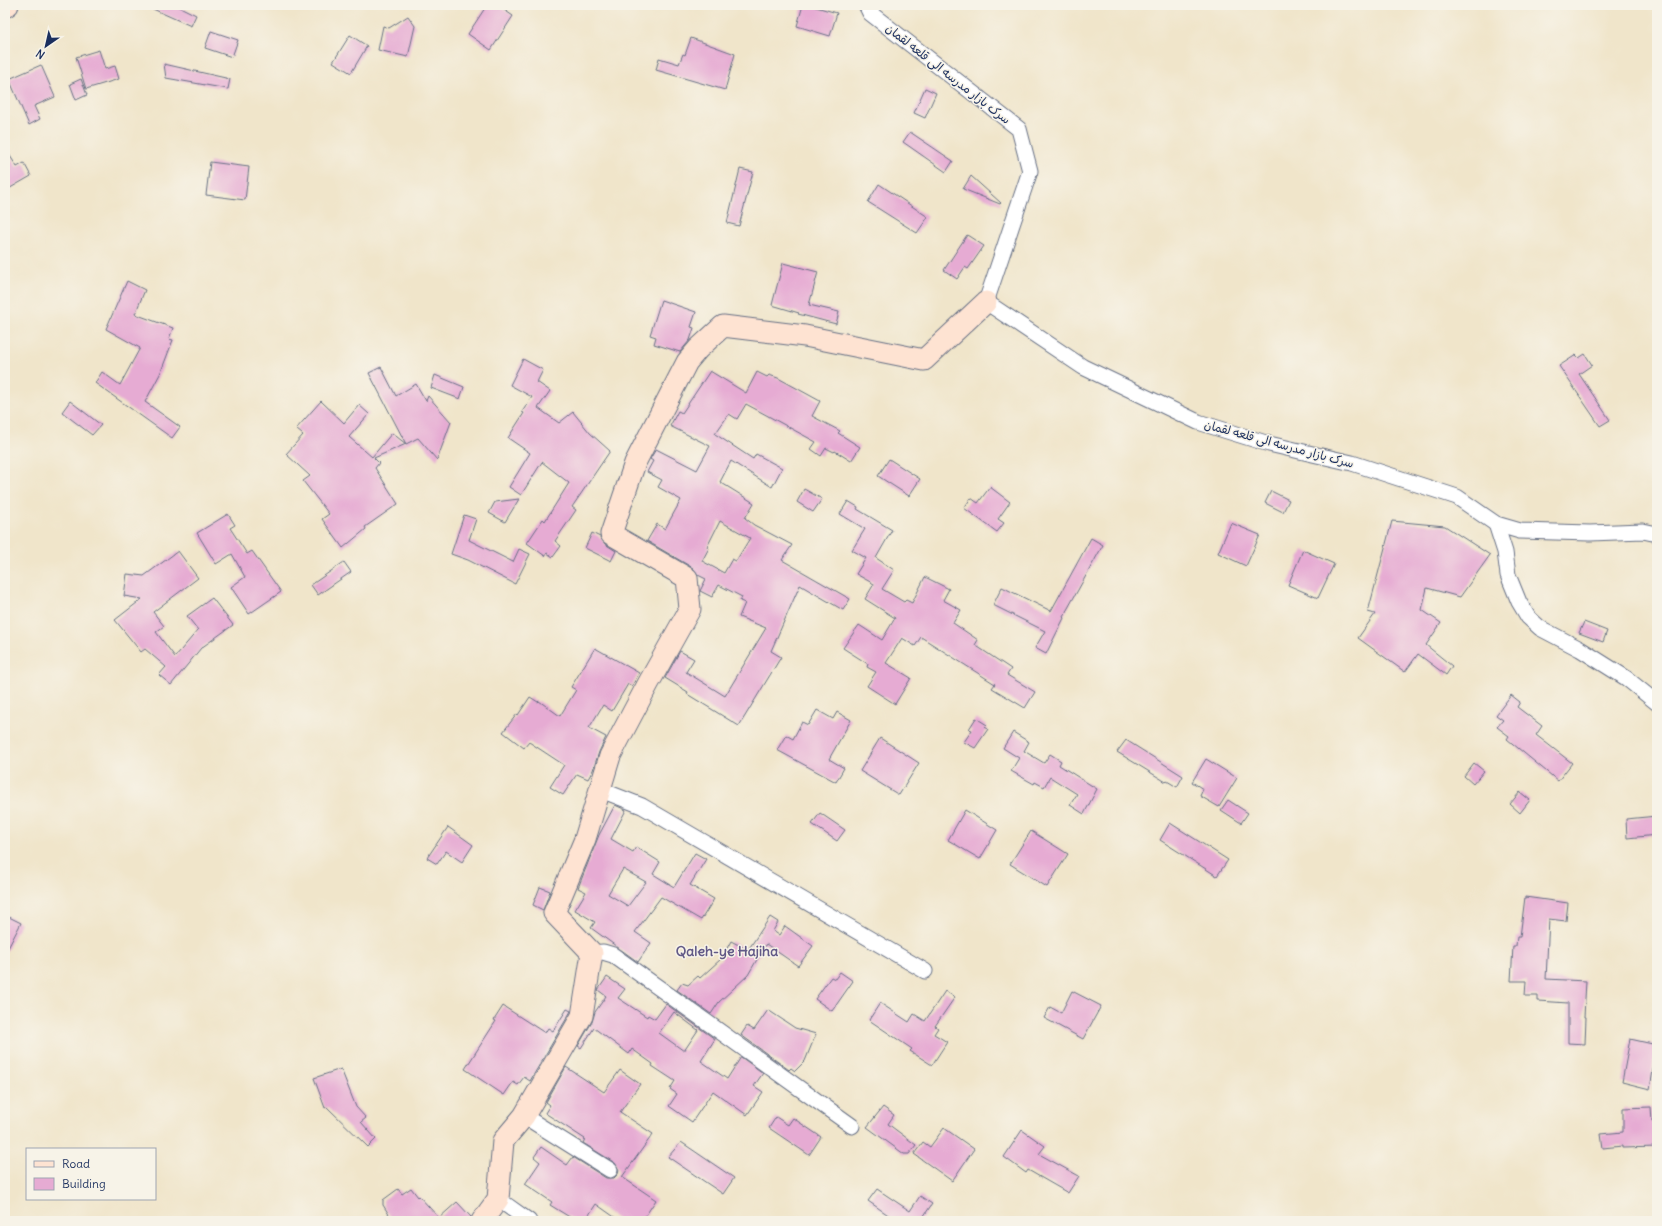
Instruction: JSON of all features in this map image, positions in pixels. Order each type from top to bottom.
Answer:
[{"type":"street","name":"سرک بازار مدرسه الی قلعه لقمان","points":[[866,5],[870,13],[1019,129],[1030,171],[986,302],[1083,367],[1198,422],[1269,444],[1352,463],[1457,497],[1496,524],[1520,531],[1590,533],[1642,531],[1657,534]]},
{"type":"street","points":[[592,953],[554,913],[585,839],[610,756],[690,609],[687,578],[610,534],[636,463],[687,362],[698,349],[723,326],[804,336],[924,360],[986,302]]},
{"type":"street","points":[[1496,524],[1505,552],[1508,575],[1519,602],[1528,617],[1540,628],[1580,649],[1626,678],[1657,703]]},
{"type":"street","points":[[601,790],[642,806],[926,971]]},
{"type":"street","points":[[592,953],[603,952],[613,956],[852,1126]]},
{"type":"street","points":[[482,1221],[498,1199],[503,1141],[524,1116],[582,1016],[592,953]]},
{"type":"street","points":[[524,1116],[610,1170]]},
{"type":"street","points":[[498,1199],[529,1221]]},
{"type":"building","points":[[144,5],[176,5],[196,15],[191,26]]},
{"type":"building","points":[[487,5],[497,5],[513,16],[491,50],[468,34]]},
{"type":"building","points":[[803,5],[809,5],[837,13],[830,36],[797,26]]},
{"type":"building","points":[[408,16],[415,26],[408,57],[378,50],[383,26],[389,28]]},
{"type":"building","points":[[211,31],[238,40],[232,57],[205,48]]},
{"type":"building","points":[[350,35],[367,46],[351,73],[333,62]]},
{"type":"building","points":[[691,38],[735,54],[725,90],[656,70],[659,58],[679,64],[683,54],[685,55]]},
{"type":"building","points":[[99,50],[105,69],[115,66],[119,79],[86,89],[76,57]]},
{"type":"building","points":[[164,64],[230,79],[228,89],[166,78]]},
{"type":"building","points":[[41,65],[55,97],[34,106],[40,119],[29,125],[9,79]]},
{"type":"building","points":[[81,79],[87,95],[76,100],[70,84]]},
{"type":"building","points":[[925,88],[936,93],[925,118],[914,113]]},
{"type":"building","points":[[910,132],[953,161],[946,172],[903,142]]},
{"type":"building","points":[[5,148],[17,167],[24,163],[31,176],[5,191]]},
{"type":"building","points":[[210,162],[249,167],[245,200],[206,195]]},
{"type":"building","points":[[740,169],[753,172],[739,226],[727,223]]},
{"type":"building","points":[[971,176],[1001,203],[1000,204],[963,189]]},
{"type":"building","points":[[879,184],[928,217],[917,233],[868,202]]},
{"type":"building","points":[[967,235],[984,246],[968,269],[965,267],[957,279],[944,270]]},
{"type":"building","points":[[783,263],[818,272],[809,305],[839,312],[836,324],[798,314],[799,313],[772,305]]},
{"type":"building","points":[[127,281],[145,290],[135,314],[173,328],[169,339],[173,340],[160,374],[145,402],[180,427],[172,438],[95,383],[102,372],[120,385],[140,348],[106,329]]},
{"type":"building","points":[[661,300],[696,312],[691,327],[694,328],[690,340],[680,352],[654,344],[656,337],[650,335]]},
{"type":"building","points":[[1585,354],[1592,365],[1579,374],[1610,420],[1600,426],[1559,366],[1576,355],[1579,358]]},
{"type":"building","points":[[523,359],[543,370],[537,382],[550,391],[538,408],[559,423],[573,412],[590,433],[610,451],[572,507],[576,510],[555,541],[561,546],[553,557],[547,553],[545,556],[527,543],[543,519],[545,521],[569,483],[542,462],[521,495],[509,487],[530,453],[508,438],[532,397],[510,385]]},
{"type":"building","points":[[381,367],[396,396],[416,384],[426,401],[428,396],[451,422],[437,460],[418,438],[406,444],[369,373]]},
{"type":"building","points":[[710,371],[746,393],[757,372],[767,377],[769,375],[778,378],[820,401],[812,416],[840,431],[838,433],[860,447],[851,461],[835,451],[834,452],[826,448],[821,456],[811,449],[816,442],[746,404],[737,419],[729,414],[715,434],[753,459],[756,454],[782,468],[772,487],[731,461],[720,482],[754,503],[745,518],[754,525],[792,545],[782,560],[850,599],[843,610],[800,585],[771,651],[781,657],[739,726],[687,694],[688,692],[665,678],[680,651],[694,659],[686,672],[725,696],[766,628],[739,617],[745,603],[740,601],[742,597],[719,585],[712,597],[700,591],[706,579],[698,575],[693,568],[647,541],[657,524],[665,529],[681,500],[658,487],[662,480],[647,472],[653,461],[650,459],[656,449],[697,470],[710,446],[670,426],[678,411],[682,413]],"holes":[[[720,521],[750,538],[736,561],[732,559],[724,573],[702,561]]]},
{"type":"building","points":[[435,375],[464,387],[460,399],[431,388]]},
{"type":"building","points":[[70,401],[101,425],[92,435],[62,412]]},
{"type":"building","points":[[321,401],[344,423],[359,405],[369,414],[349,437],[372,457],[392,433],[406,444],[374,458],[379,463],[375,468],[398,504],[365,527],[366,529],[343,548],[322,519],[329,514],[303,481],[310,476],[286,454],[303,435],[296,429]]},
{"type":"building","points":[[889,459],[920,479],[909,496],[878,476]]},
{"type":"building","points":[[990,487],[1010,502],[998,519],[1004,523],[997,532],[964,508],[971,498],[978,503]]},
{"type":"building","points":[[804,489],[822,499],[813,512],[797,502]]},
{"type":"building","points":[[1271,491],[1289,500],[1283,512],[1265,503]]},
{"type":"building","points":[[519,499],[505,522],[489,513],[495,502]]},
{"type":"building","points":[[848,501],[858,507],[857,509],[892,530],[876,558],[894,570],[882,589],[904,602],[906,600],[912,603],[925,577],[949,589],[943,600],[961,610],[953,623],[978,640],[975,645],[1011,669],[1007,675],[1035,692],[1025,708],[992,688],[995,684],[921,637],[915,646],[902,638],[886,663],[911,678],[895,704],[867,686],[876,672],[867,667],[868,664],[843,648],[859,625],[882,640],[895,618],[865,599],[874,584],[856,574],[866,558],[852,550],[865,529],[840,514]]},
{"type":"building","points":[[228,514],[235,525],[230,528],[247,554],[252,551],[281,592],[249,614],[231,587],[245,577],[232,554],[216,564],[197,533]]},
{"type":"building","points":[[464,515],[476,519],[469,540],[513,562],[519,549],[530,554],[515,584],[468,560],[451,554]]},
{"type":"building","points":[[1392,521],[1445,526],[1490,555],[1460,597],[1427,588],[1422,610],[1441,623],[1426,645],[1452,666],[1446,675],[1418,654],[1405,672],[1358,638],[1375,614],[1368,612]]},
{"type":"building","points":[[1231,523],[1260,535],[1246,566],[1218,553]]},
{"type":"building","points":[[592,533],[600,537],[605,544],[616,551],[611,561],[585,548]]},
{"type":"building","points":[[1091,538],[1103,545],[1063,617],[1064,618],[1046,654],[1035,648],[1045,631],[993,605],[1002,587],[1051,611]]},
{"type":"building","points":[[1303,550],[1334,564],[1318,598],[1288,585]]},
{"type":"building","points":[[178,551],[198,578],[153,612],[164,626],[156,632],[175,657],[198,630],[187,616],[212,598],[233,625],[201,648],[171,685],[159,675],[166,667],[145,649],[141,652],[115,620],[142,599],[124,596],[127,574],[144,576]]},
{"type":"building","points":[[344,562],[351,572],[318,595],[311,585]]},
{"type":"building","points":[[1584,622],[1607,631],[1603,642],[1579,633]]},
{"type":"building","points":[[595,648],[639,673],[632,686],[628,684],[612,711],[603,705],[589,728],[606,737],[593,770],[588,779],[577,774],[563,795],[550,787],[564,765],[529,742],[524,748],[503,732],[517,714],[518,715],[530,697],[538,702],[539,701],[560,716],[576,690],[571,687]]},
{"type":"building","points":[[1511,695],[1520,702],[1517,707],[1542,726],[1536,735],[1572,763],[1558,781],[1507,739],[1509,736],[1497,727],[1503,720],[1496,715]]},
{"type":"building","points":[[817,710],[833,719],[837,712],[851,720],[829,759],[844,768],[836,782],[777,750],[786,735],[793,739],[802,722],[808,725]]},
{"type":"building","points":[[976,718],[987,725],[985,727],[988,729],[975,748],[964,742],[972,730],[969,729]]},
{"type":"building","points":[[1013,732],[1029,742],[1024,751],[1044,763],[1050,754],[1061,761],[1059,765],[1097,789],[1084,814],[1070,805],[1077,794],[1050,777],[1044,787],[1035,782],[1034,784],[1011,771],[1019,758],[1003,748]]},
{"type":"building","points":[[880,738],[919,763],[899,795],[860,771]]},
{"type":"building","points":[[1126,740],[1183,776],[1177,787],[1167,781],[1166,782],[1117,752]]},
{"type":"building","points":[[1206,759],[1237,778],[1219,807],[1200,796],[1203,789],[1192,782]]},
{"type":"building","points":[[1474,763],[1484,771],[1473,784],[1464,776]]},
{"type":"building","points":[[1520,792],[1530,800],[1520,813],[1510,804]]},
{"type":"building","points":[[1228,800],[1248,813],[1241,823],[1221,810]]},
{"type":"building","points":[[615,805],[626,810],[611,839],[633,852],[636,847],[660,862],[653,874],[674,887],[695,853],[706,859],[690,885],[714,899],[701,920],[661,897],[635,932],[651,943],[638,962],[591,928],[595,922],[575,910],[586,892],[578,888],[599,835]],"holes":[[[623,869],[646,882],[628,906],[608,894]]]},
{"type":"building","points":[[965,810],[997,830],[980,859],[948,840]]},
{"type":"building","points":[[820,813],[845,830],[837,841],[812,824]]},
{"type":"building","points":[[1657,816],[1657,835],[1627,838],[1626,819]]},
{"type":"building","points":[[1170,823],[1228,860],[1217,876],[1160,840]]},
{"type":"building","points":[[448,827],[473,845],[462,862],[446,851],[437,864],[427,858]]},
{"type":"building","points":[[1031,831],[1068,854],[1047,887],[1010,864]]},
{"type":"building","points":[[540,887],[550,891],[543,910],[533,905]]},
{"type":"building","points":[[1525,897],[1568,903],[1566,921],[1549,919],[1546,979],[1586,981],[1584,1017],[1586,1017],[1585,1044],[1568,1043],[1568,1003],[1538,1001],[1538,996],[1525,996],[1526,981],[1511,981],[1513,946],[1516,946],[1517,937],[1520,937]]},
{"type":"building","points":[[5,915],[21,923],[5,954]]},
{"type":"building","points":[[770,917],[778,922],[773,931],[779,935],[785,926],[813,946],[798,966],[766,944],[748,975],[719,1002],[711,1014],[677,990],[682,983],[688,985],[698,976],[700,978],[721,959],[731,941],[748,950]]},
{"type":"building","points":[[840,972],[853,981],[832,1011],[815,999],[831,977],[835,979]]},
{"type":"building","points":[[607,977],[625,989],[618,998],[647,1017],[648,1015],[655,1019],[666,1004],[715,1039],[701,1061],[727,1079],[741,1057],[763,1073],[754,1086],[763,1092],[747,1115],[713,1091],[692,1122],[669,1106],[677,1094],[670,1089],[675,1081],[652,1066],[653,1064],[632,1049],[629,1054],[594,1028],[581,1048],[578,1046],[592,1022],[595,1012],[606,996],[598,990]],"holes":[[[674,1012],[698,1030],[684,1051],[659,1033]]]},
{"type":"building","points":[[945,991],[955,997],[935,1026],[938,1028],[934,1034],[947,1042],[932,1065],[910,1051],[912,1049],[869,1020],[880,1003],[909,1022],[914,1014],[925,1021]]},
{"type":"building","points":[[1072,991],[1101,1006],[1083,1039],[1044,1018],[1050,1007],[1061,1013]]},
{"type":"building","points":[[503,1006],[545,1033],[548,1028],[553,1031],[567,1009],[571,1011],[530,1081],[524,1077],[518,1085],[513,1082],[504,1095],[465,1069],[496,1021],[494,1020]]},
{"type":"building","points":[[768,1010],[795,1028],[816,1034],[805,1061],[795,1071],[791,1068],[789,1070],[741,1035],[747,1026],[754,1030]]},
{"type":"building","points":[[1630,1039],[1657,1045],[1650,1089],[1622,1082]]},
{"type":"building","points":[[566,1067],[604,1092],[620,1070],[640,1084],[620,1112],[653,1134],[622,1177],[656,1200],[642,1221],[620,1221],[596,1204],[585,1221],[576,1221],[550,1205],[552,1202],[525,1184],[540,1162],[534,1157],[541,1147],[567,1165],[573,1157],[606,1178],[614,1178],[618,1174],[619,1170],[615,1163],[583,1143],[585,1139],[545,1113],[550,1105],[546,1102]]},
{"type":"building","points":[[341,1069],[356,1107],[366,1118],[361,1122],[376,1139],[368,1147],[327,1107],[325,1108],[314,1078]]},
{"type":"building","points":[[883,1107],[894,1115],[888,1124],[916,1145],[909,1154],[904,1154],[867,1127]]},
{"type":"building","points":[[1651,1107],[1652,1121],[1657,1121],[1657,1147],[1622,1148],[1622,1146],[1603,1148],[1601,1134],[1623,1132],[1623,1108]]},
{"type":"building","points":[[776,1117],[788,1125],[793,1118],[821,1137],[809,1155],[769,1128]]},
{"type":"building","points":[[944,1128],[974,1149],[952,1181],[914,1154],[923,1142],[930,1147]]},
{"type":"building","points":[[1022,1130],[1045,1146],[1039,1154],[1079,1176],[1068,1193],[1028,1170],[1026,1173],[1004,1157]]},
{"type":"building","points":[[681,1142],[734,1178],[723,1194],[668,1157]]},
{"type":"building","points":[[411,1188],[439,1218],[457,1202],[471,1217],[470,1221],[393,1221],[383,1205],[383,1200],[398,1189],[402,1194]]},
{"type":"building","points":[[877,1189],[910,1211],[920,1196],[932,1204],[921,1220],[923,1221],[897,1221],[868,1201]]},
{"type":"district","name":"Qaleh-ye Hajiha","points":[[727,951]]}]
